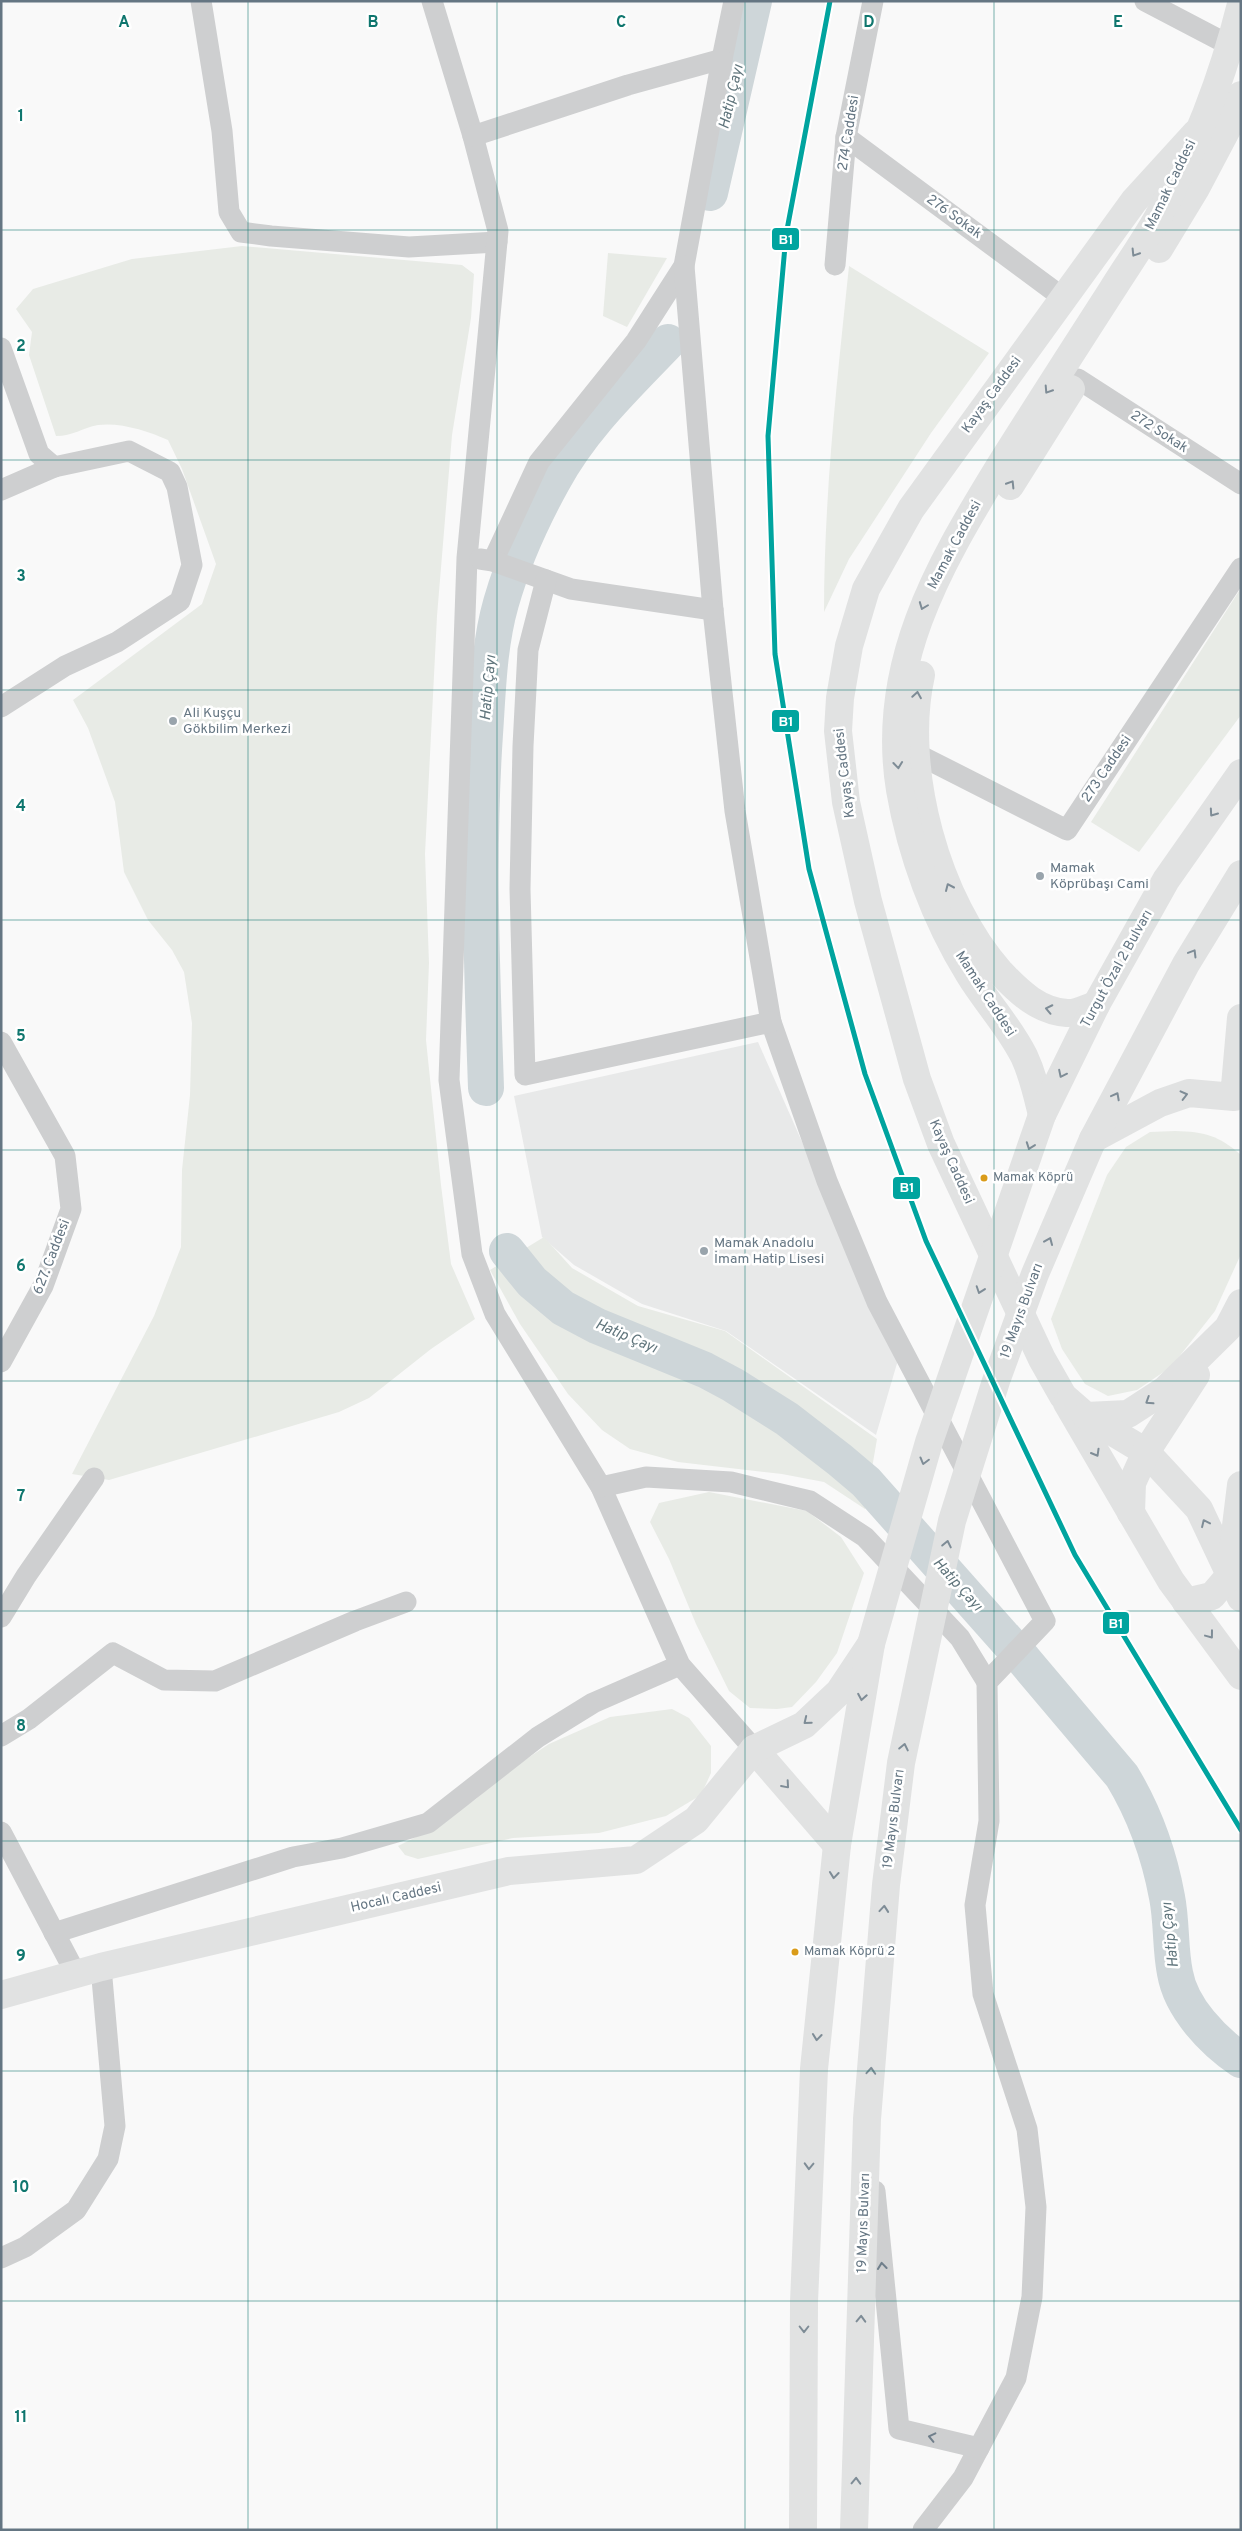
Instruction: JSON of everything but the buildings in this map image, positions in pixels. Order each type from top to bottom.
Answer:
[{"type":"main road","name":"Mamak Caddesi","points":[[1096,1005],[1069,1014],[1041,1008],[1015,988],[988,958],[971,934],[941,870],[927,828],[920,790],[916,698],[928,642],[957,575],[994,511],[1183,211],[1208,137],[1214,91],[1231,46],[1241,4]]},
{"type":"main road","points":[[1214,91],[1240,99]]},
{"type":"main road","name":"Mamak Caddesi","points":[[1042,1115],[1034,1080],[1024,1056],[957,952],[922,874],[900,790],[896,721],[898,692],[913,633],[942,566],[1000,466],[1208,137],[1234,116],[1240,99]]},
{"type":"main road","name":"Kayaş Caddesi","points":[[1208,137],[1134,201],[1062,297],[911,509],[870,581],[849,646],[840,698],[838,731],[846,802],[868,901],[918,1079],[941,1144],[1042,1359],[1063,1396],[1086,1416],[1146,1452],[1199,1509],[1235,1587]]},
{"type":"main road","name":"Turgut Özal 2 Bulvarı","points":[[871,1644],[886,1599],[929,1442],[1042,1115],[1096,1005],[1166,880],[1241,773]]},
{"type":"main road","points":[[1093,1139],[1186,964],[1241,874]]},
{"type":"main road","points":[[1093,1139],[1160,1103],[1189,1093],[1239,1098],[1241,1018]]},
{"type":"main road","name":"19 Mayıs Bulvarı","points":[[854,2530],[867,2119],[886,1885],[901,1763],[952,1521],[996,1381],[1035,1274],[1093,1139]]},
{"type":"main road","points":[[1131,1513],[1132,1483],[1146,1452],[1228,1328],[1241,1303]]},
{"type":"main road","points":[[1086,1416],[1099,1417],[1128,1414],[1165,1390],[1228,1328]]},
{"type":"main road","points":[[1063,1396],[1171,1581],[1241,1676]]},
{"type":"main road","points":[[1186,1602],[1212,1596],[1235,1587],[1241,1484]]},
{"type":"main road","points":[[837,1845],[754,1749],[804,1725],[839,1692],[871,1644]]},
{"type":"main road","points":[[801,2525],[804,2302],[814,2069],[837,1845],[871,1644]]},
{"type":"main road","name":"Hocalı Caddesi","points":[[1,1995],[89,1970],[509,1871],[636,1860],[696,1820],[754,1749]]},
{"type":"street","points":[[201,1],[222,131],[229,212],[241,232],[409,247],[497,242]]},
{"type":"street","points":[[432,1],[473,136],[498,230],[467,558],[449,1080],[472,1254],[495,1314],[601,1487],[680,1665],[754,1749]]},
{"type":"street","points":[[734,1],[684,266],[713,610],[735,811],[771,1022],[827,1181],[877,1302],[1045,1621],[987,1682]]},
{"type":"street","name":"274 Caddesi","points":[[834,265],[846,137],[873,1]]},
{"type":"street","points":[[1145,1],[1231,46]]},
{"type":"street","points":[[473,136],[628,85],[722,59]]},
{"type":"street","name":"276 Sokak","points":[[846,137],[1062,297]]},
{"type":"street","points":[[499,563],[540,462],[636,341],[684,266]]},
{"type":"street","points":[[1,348],[39,454],[54,467]]},
{"type":"street","name":"272 Sokak","points":[[1078,379],[1241,484]]},
{"type":"street","points":[[1,490],[54,467],[129,450],[170,472],[177,487],[192,565],[180,601],[117,642],[65,666],[1,707]]},
{"type":"street","points":[[467,558],[499,563],[571,589],[713,610]]},
{"type":"street","name":"273 Caddesi","points":[[917,754],[1067,830],[1241,568]]},
{"type":"street","points":[[539,577],[528,650],[523,746],[520,890],[525,1075],[771,1022]]},
{"type":"street","name":"627. Caddesi","points":[[1,1042],[65,1156],[70,1208],[42,1286],[1,1362]]},
{"type":"street","points":[[601,1487],[646,1477],[731,1482],[810,1501],[865,1537],[960,1638],[987,1682],[989,1821],[975,1905],[983,1994],[1026,2129],[1036,2207],[1032,2297],[1016,2378],[963,2478],[923,2530]]},
{"type":"street","points":[[1,1617],[26,1576],[94,1478]]},
{"type":"street","points":[[1,1736],[29,1719],[112,1653],[164,1680],[215,1681],[355,1621],[406,1602]]},
{"type":"street","points":[[54,1933],[293,1857],[342,1848],[428,1823],[538,1737],[593,1703],[680,1665]]},
{"type":"street","points":[[1,1832],[54,1933],[89,1970],[116,2126],[108,2159],[76,2210],[25,2248],[1,2258]]},
{"type":"street","points":[[867,2119],[899,2429],[979,2448]]},
{"type":"shaded area","points":[[242,246],[462,265],[474,274],[471,318],[452,435],[437,616],[425,854],[429,963],[426,1040],[441,1185],[451,1264],[475,1319],[431,1349],[369,1398],[339,1412],[109,1480],[72,1474],[154,1316],[181,1247],[182,1170],[190,1095],[192,1023],[184,972],[172,950],[148,920],[124,872],[115,802],[88,728],[73,700],[202,604],[216,564],[182,469],[168,440],[134,428],[107,424],[67,435],[56,436],[29,355],[32,332],[16,309],[33,289],[132,259]]},
{"type":"shaded area","points":[[608,253],[667,258],[627,327],[603,316]]},
{"type":"shaded area","points":[[849,266],[989,353],[931,433],[849,559],[824,612],[829,482]]},
{"type":"shaded area","points":[[1241,588],[1241,715],[1139,852],[1091,822]]},
{"type":"shaded area","name":"Mamak Anadolu İmam Hatip Lisesi","points":[[758,1042],[898,1360],[876,1435],[726,1331],[642,1304],[574,1265],[542,1237],[514,1096]]},
{"type":"shaded area","points":[[1150,1132],[1195,1132],[1211,1136],[1233,1148],[1241,1155],[1241,1254],[1215,1311],[1171,1367],[1137,1390],[1108,1396],[1085,1384],[1062,1349],[1051,1319],[1107,1175],[1126,1147]]},
{"type":"shaded area","points":[[544,1237],[572,1268],[638,1306],[725,1331],[877,1439],[865,1509],[824,1482],[782,1474],[678,1462],[630,1449],[602,1430],[568,1394],[520,1324],[490,1270]]},
{"type":"shaded area","points":[[709,1492],[807,1511],[841,1537],[864,1573],[837,1653],[816,1682],[792,1707],[777,1709],[750,1708],[729,1691],[696,1624],[669,1559],[650,1522],[659,1503]]},
{"type":"shaded area","points":[[672,1709],[689,1718],[711,1746],[711,1773],[701,1795],[666,1816],[599,1833],[513,1838],[418,1859],[405,1855],[398,1846],[430,1830],[476,1799],[507,1772],[549,1744],[610,1717]]},
{"type":"waterway","name":"Hatip Çayı","points":[[710,193],[754,1]]},
{"type":"waterway","name":"Hatip Çayı","points":[[486,1088],[481,911],[481,822],[488,684],[491,651],[497,619],[511,572],[530,525],[565,461],[606,407],[668,342]]},
{"type":"waterway","name":"Hatip Çayı","points":[[507,1251],[532,1282],[563,1308],[597,1326],[705,1370],[733,1385],[787,1419],[866,1482],[1024,1660],[1122,1776],[1138,1805],[1160,1865],[1169,1906],[1173,1964],[1178,1986],[1191,2011],[1209,2033],[1241,2060]]},
{"type":"transit line","name":"B1","points":[[830,1],[786,235],[768,436],[775,654],[809,869],[865,1074],[926,1241],[1075,1555],[1241,1830]]},
{"type":"place","name":"Ali Kuşçu Gökbilim Merkezi","points":[[173,721]]},
{"type":"place","name":"Mamak Köprübaşı Cami","points":[[1040,876]]},
{"type":"place","name":"Mamak Köprü","points":[[984,1178]]},
{"type":"place","name":"Mamak Anadolu İmam Hatip Lisesi","points":[[704,1251]]},
{"type":"place","name":"Mamak Köprü 2","points":[[795,1952]]}]
